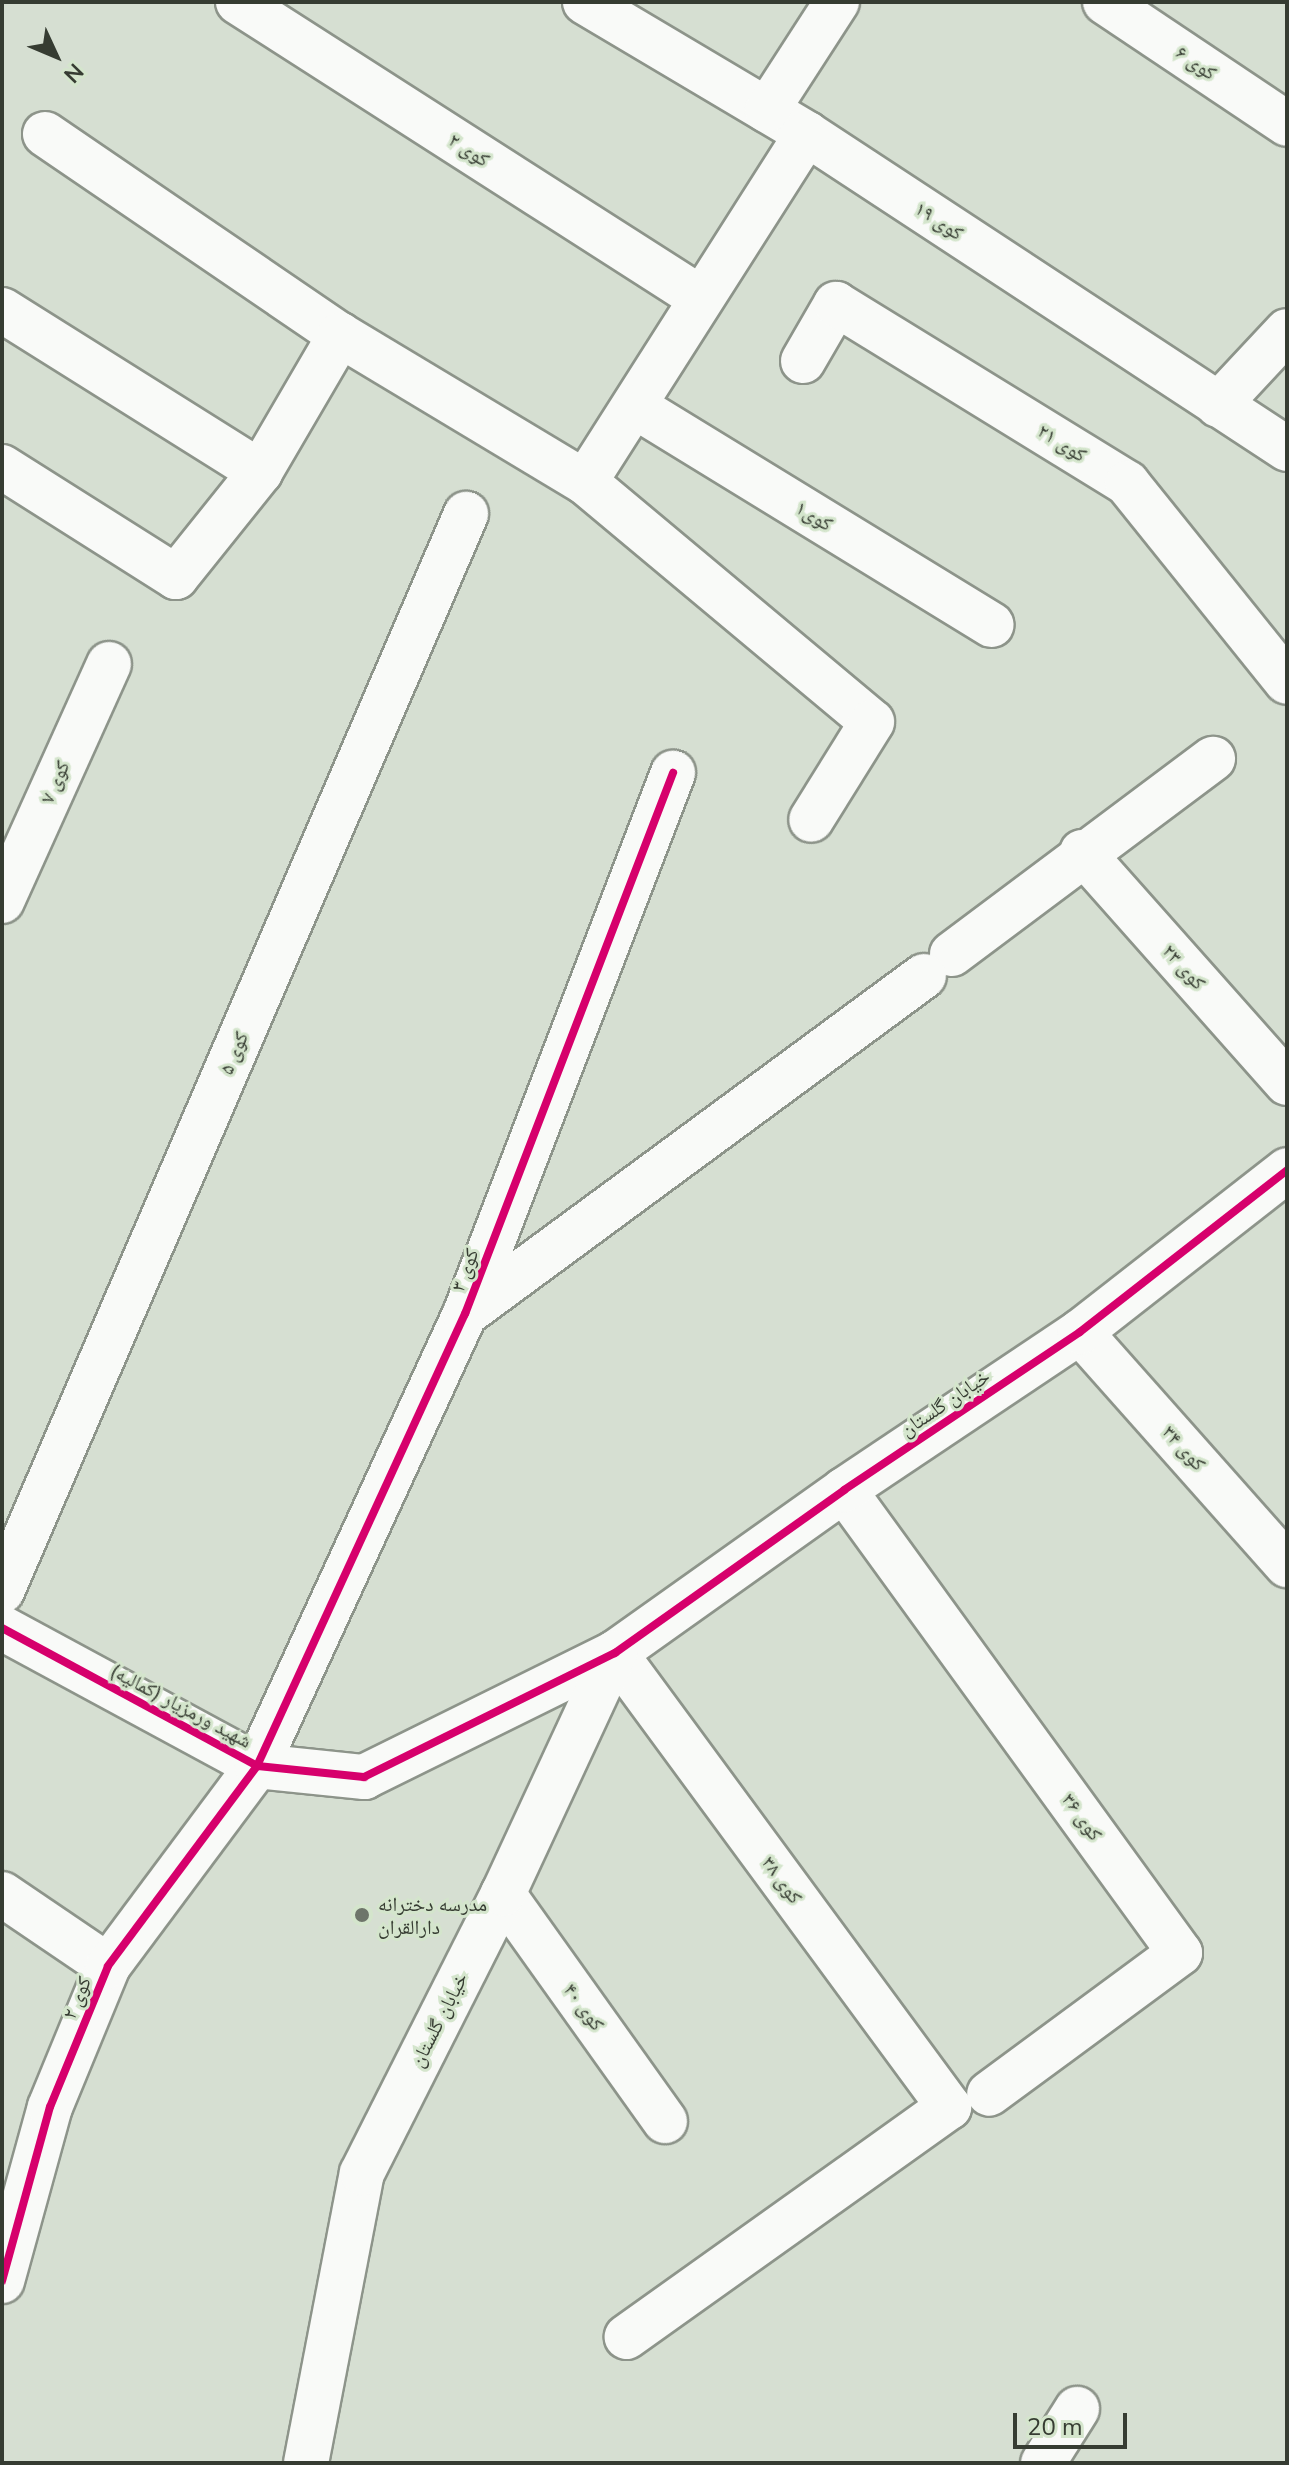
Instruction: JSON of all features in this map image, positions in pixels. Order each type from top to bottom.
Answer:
[{"type":"street","name":"کوی ۲","points":[[238,2],[699,297]]},
{"type":"street","name":"کوی ۱۹","points":[[585,2],[807,134],[1287,449]]},
{"type":"street","points":[[767,110],[837,2]]},
{"type":"street","name":"کوی ۶","points":[[1105,2],[1287,124]]},
{"type":"street","points":[[45,134],[340,335],[585,482],[872,722],[811,820]]},
{"type":"street","points":[[585,482],[636,407],[699,297],[807,134]]},
{"type":"street","name":"کوی ۲۱","points":[[803,361],[836,304],[1127,483],[1287,682]]},
{"type":"street","points":[[2,310],[260,472]]},
{"type":"street","points":[[1218,405],[1287,331]]},
{"type":"street","points":[[2,467],[176,577],[260,472],[340,335]]},
{"type":"street","name":"کوی۱","points":[[636,407],[992,625]]},
{"type":"street","name":"کوی ۵","points":[[2,1591],[466,514]]},
{"type":"street","name":"کوی ۷","points":[[2,901],[109,664]]},
{"type":"street","points":[[465,1314],[938,965],[1082,852],[1213,759]]},
{"type":"street","name":"کوی ۳","points":[[257,1766],[465,1314],[673,773]]},
{"type":"street","name":"کوی ۲۳","points":[[1082,852],[1287,1083]]},
{"type":"street","name":"خیابان گلستان","points":[[306,2463],[362,2173],[503,1894],[615,1653],[844,1490],[1080,1332],[1287,1170]]},
{"type":"street","name":"کوی ۳۴","points":[[1080,1332],[1287,1565]]},
{"type":"street","name":"کوی ۳۶","points":[[844,1490],[1180,1953],[969,2100]]},
{"type":"street","name":"شهید ورمزیار (کمالیه)","points":[[2,1628],[257,1766],[364,1777],[615,1653]]},
{"type":"street","name":"کوی ۳۸","points":[[615,1653],[969,2100]]},
{"type":"street","name":"کوی ۲","points":[[2,2278],[50,2107],[108,1966],[257,1766]]},
{"type":"street","points":[[2,1894],[108,1966]]},
{"type":"street","name":"کوی ۴۰","points":[[503,1894],[665,2121]]},
{"type":"street","points":[[627,2337],[969,2100]]},
{"type":"street","points":[[1043,2463],[1077,2409]]},
{"type":"cycle path","points":[[2,2281],[50,2107],[108,1966],[257,1766],[465,1314],[673,773]]},
{"type":"cycle path","points":[[2,1628],[257,1766],[364,1777],[615,1653],[844,1490],[1080,1332],[1287,1170]]},
{"type":"place","name":"مدرسه دخترانه دارالقران","points":[[362,1915]]}]
